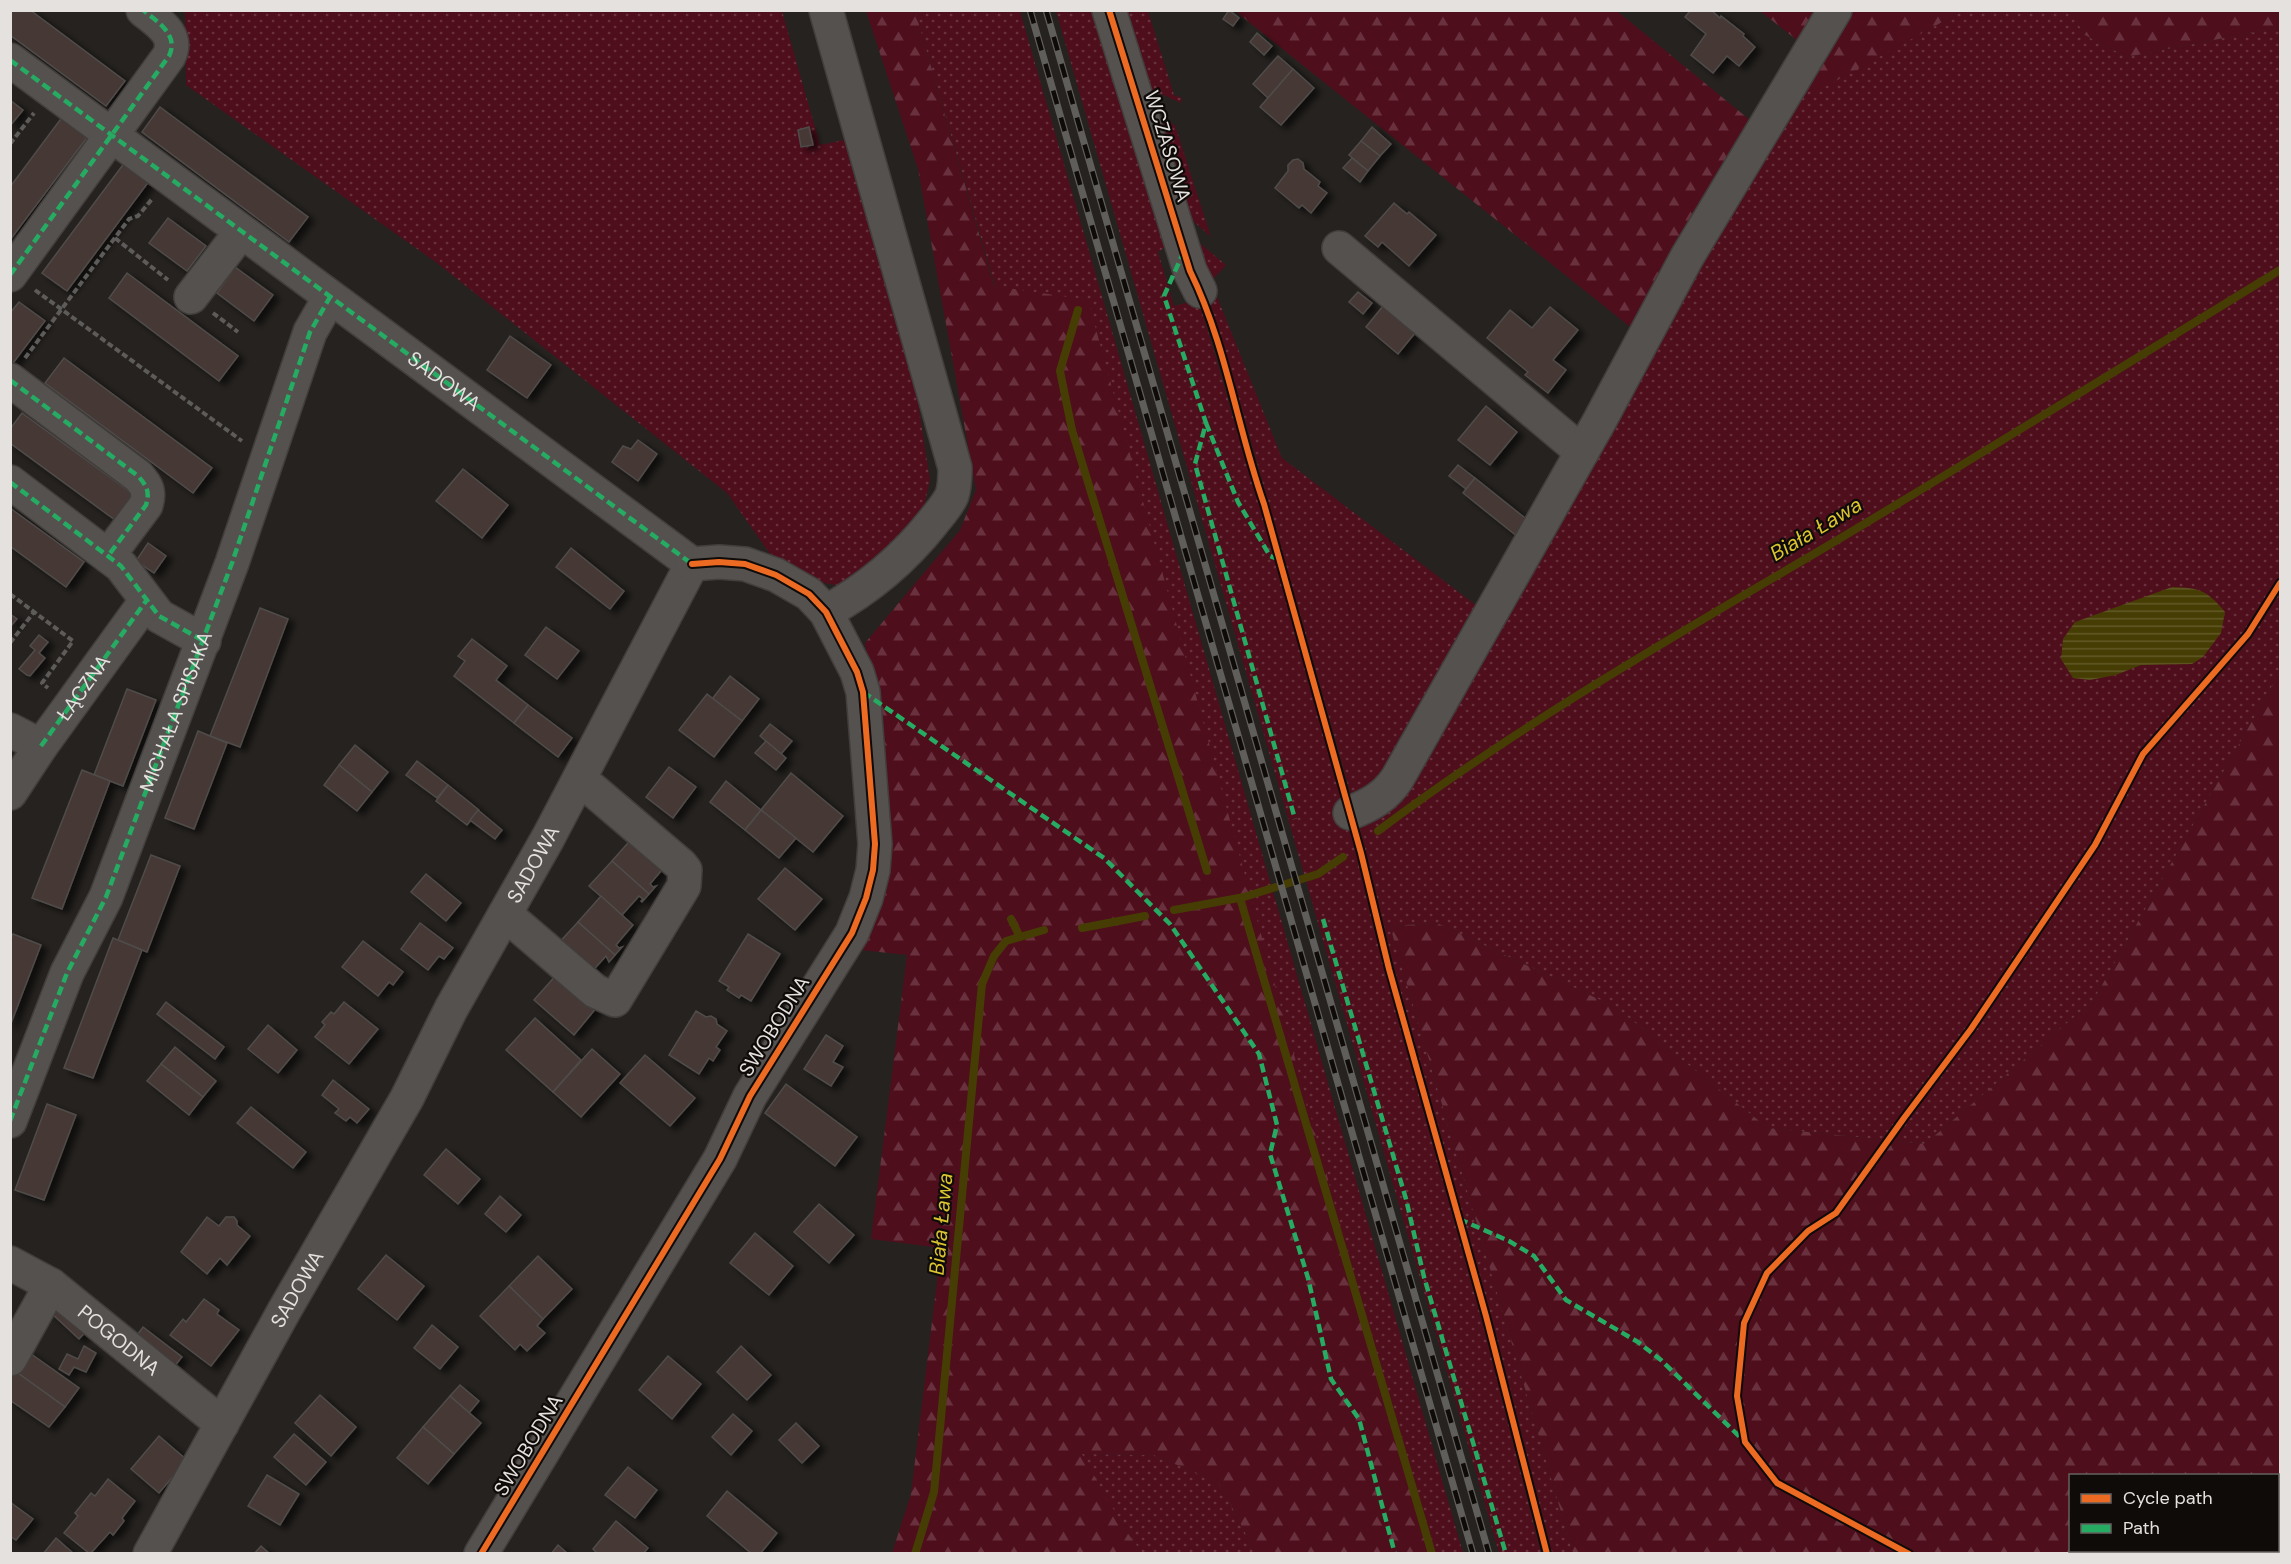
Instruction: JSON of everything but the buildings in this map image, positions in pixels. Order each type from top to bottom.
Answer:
[{"type":"street","points":[[11,274],[173,48],[173,40],[169,33],[143,10]]},
{"type":"street","points":[[826,10],[955,468],[951,498],[921,537],[901,559],[860,592],[826,612]]},
{"type":"street","name":"WCZASOWA","points":[[1109,10],[1190,271],[1200,291]]},
{"type":"street","points":[[1350,813],[1380,799],[1391,789],[1582,452],[1687,257],[1835,10]]},
{"type":"street","name":"SADOWA","points":[[10,60],[692,564],[579,781],[451,1009],[396,1117],[335,1220],[150,1554]]},
{"type":"street","points":[[192,297],[241,231]]},
{"type":"street","points":[[1340,248],[1582,452]]},
{"type":"street","name":"MICHAŁA SPISAKA","points":[[10,1121],[68,973],[106,897],[204,641],[310,332],[330,297]]},
{"type":"street","points":[[17,371],[145,484],[149,495],[146,505],[108,556]]},
{"type":"street","points":[[10,482],[129,574],[146,601],[159,616],[204,641]]},
{"type":"street","name":"SWOBODNA","points":[[481,1554],[720,1160],[750,1096],[842,951],[862,910],[873,870],[875,844],[862,692],[852,661],[826,612],[803,590],[756,567],[734,562],[692,564]]},
{"type":"street","name":"ŁĄCZNA","points":[[10,793],[70,705],[146,601]]},
{"type":"street","points":[[10,730],[41,746]]},
{"type":"street","points":[[505,914],[595,992],[615,1000],[684,886],[685,870],[681,865],[593,790],[579,781]]},
{"type":"street","name":"POGODNA","points":[[10,1263],[51,1285],[222,1424]]},
{"type":"street","points":[[10,1359],[51,1285]]},
{"type":"path","points":[[10,144],[51,91]]},
{"type":"path","points":[[17,371],[60,309],[129,219],[138,216],[168,177]]},
{"type":"path","points":[[11,274],[267,459]]},
{"type":"path","points":[[10,594],[73,641],[42,683],[70,705]]},
{"type":"path","points":[[10,643],[34,612]]},
{"type":"green space","points":[[185,11],[782,11],[820,145],[849,139],[911,358],[930,480],[920,525],[846,587],[814,581],[773,558],[727,493],[437,263],[186,85]]},
{"type":"green space","points":[[866,11],[915,11],[994,286],[1088,300],[1430,1553],[1256,1553],[1219,1483],[1154,1455],[1082,1454],[1124,1528],[1142,1553],[892,1553],[911,1494],[941,1248],[871,1239],[907,955],[861,950],[887,889],[885,832],[872,692],[865,643],[960,530],[976,490],[918,169]]},
{"type":"green space","points":[[915,11],[1020,11],[1463,1553],[1430,1553],[995,286]]},
{"type":"green space","points":[[1056,11],[1099,11],[1168,245],[1158,252],[1174,306],[1198,300],[1261,509],[1354,844],[1392,997],[1485,1331],[1541,1553],[1499,1553]]},
{"type":"green space","points":[[1120,11],[1148,11],[1174,95],[1182,98],[1181,103],[1143,86]]},
{"type":"green space","points":[[1235,11],[1617,11],[1756,125],[1639,334]]},
{"type":"green space","points":[[1760,11],[1962,11],[1814,93],[1802,44]]},
{"type":"green space","points":[[1962,11],[2073,11],[2083,34],[2127,57],[2280,27],[2280,672],[2093,1001],[1925,1144],[1768,1128],[1615,1007],[1437,923],[1390,926],[1573,1553],[1552,1553],[1498,1343],[1394,968],[1357,817],[1235,385],[1190,238],[1196,240],[1226,265],[1214,278],[1213,287],[1282,458],[1481,609],[1802,44],[1814,92]]},
{"type":"green space","points":[[2073,11],[2280,11],[2280,27],[2127,57],[2083,34]]},
{"type":"green space","points":[[1160,119],[1175,125],[1211,237],[1191,219]]},
{"type":"green space","points":[[2280,672],[2280,1553],[1573,1553],[1390,926],[1437,923],[1615,1007],[1768,1128],[1925,1144],[2093,1001]]},
{"type":"green space","points":[[1081,1454],[1154,1455],[1219,1483],[1256,1553],[1142,1553],[1124,1528]]},
{"type":"shaded area","points":[[2172,587],[2190,588],[2202,592],[2213,599],[2225,612],[2221,633],[2203,657],[2192,664],[2141,665],[2116,675],[2090,680],[2073,678],[2061,659],[2063,639],[2075,622]]},
{"type":"waterway","name":"Biała Ława","points":[[1378,831],[1431,792],[1597,683],[1824,548],[2280,270]]},
{"type":"waterway","points":[[1078,310],[1060,371],[1072,430],[1207,871]]},
{"type":"waterway","name":"Biała Ława","points":[[1174,910],[1244,897],[1318,874],[1343,857]]},
{"type":"waterway","points":[[1240,898],[1432,1554]]},
{"type":"waterway","name":"Biała Ława","points":[[1082,928],[1145,916]]},
{"type":"waterway","points":[[1011,919],[1020,937]]},
{"type":"waterway","name":"Biała Ława","points":[[915,1554],[934,1492],[982,984],[994,956],[1006,941],[1044,930]]},
{"type":"railway","points":[[1030,10],[1473,1554]]},
{"type":"railway","points":[[1046,10],[1489,1554]]},
{"type":"marked path","points":[[10,275],[169,56],[171,42],[166,30],[143,10]]},
{"type":"marked path","points":[[10,60],[692,564]]},
{"type":"marked path","points":[[1184,251],[1164,296],[1206,423],[1195,464],[1295,819]]},
{"type":"marked path","points":[[10,1121],[67,973],[106,897],[232,563],[310,332],[330,297]]},
{"type":"marked path","points":[[10,380],[138,476],[146,486],[148,493],[146,505],[108,556]]},
{"type":"marked path","points":[[1206,423],[1238,502],[1270,556],[1278,559]]},
{"type":"marked path","points":[[10,482],[121,566],[159,616],[204,641]]},
{"type":"marked path","points":[[41,746],[146,601]]},
{"type":"marked path","points":[[863,692],[1104,858],[1170,924],[1259,1054],[1277,1125],[1270,1154],[1308,1278],[1331,1379],[1359,1419],[1395,1554]]},
{"type":"marked path","points":[[1323,919],[1406,1199],[1424,1277],[1506,1554]]},
{"type":"marked path","points":[[1459,1219],[1509,1241],[1534,1256],[1566,1300],[1638,1342],[1661,1360],[1743,1440]]},
{"type":"cycle path","points":[[1109,10],[1190,271],[1213,327],[1264,504],[1361,853],[1389,969],[1486,1316],[1547,1554]]},
{"type":"cycle path","points":[[481,1554],[720,1159],[750,1096],[852,933],[866,898],[873,870],[875,844],[863,692],[857,672],[826,612],[809,594],[776,575],[745,564],[719,562],[692,564]]},
{"type":"cycle path","points":[[1909,1554],[1777,1483],[1745,1442],[1737,1396],[1744,1323],[1767,1273],[1808,1231],[1836,1213],[1971,1029],[2095,845],[2143,754],[2248,634],[2280,583]]}]
